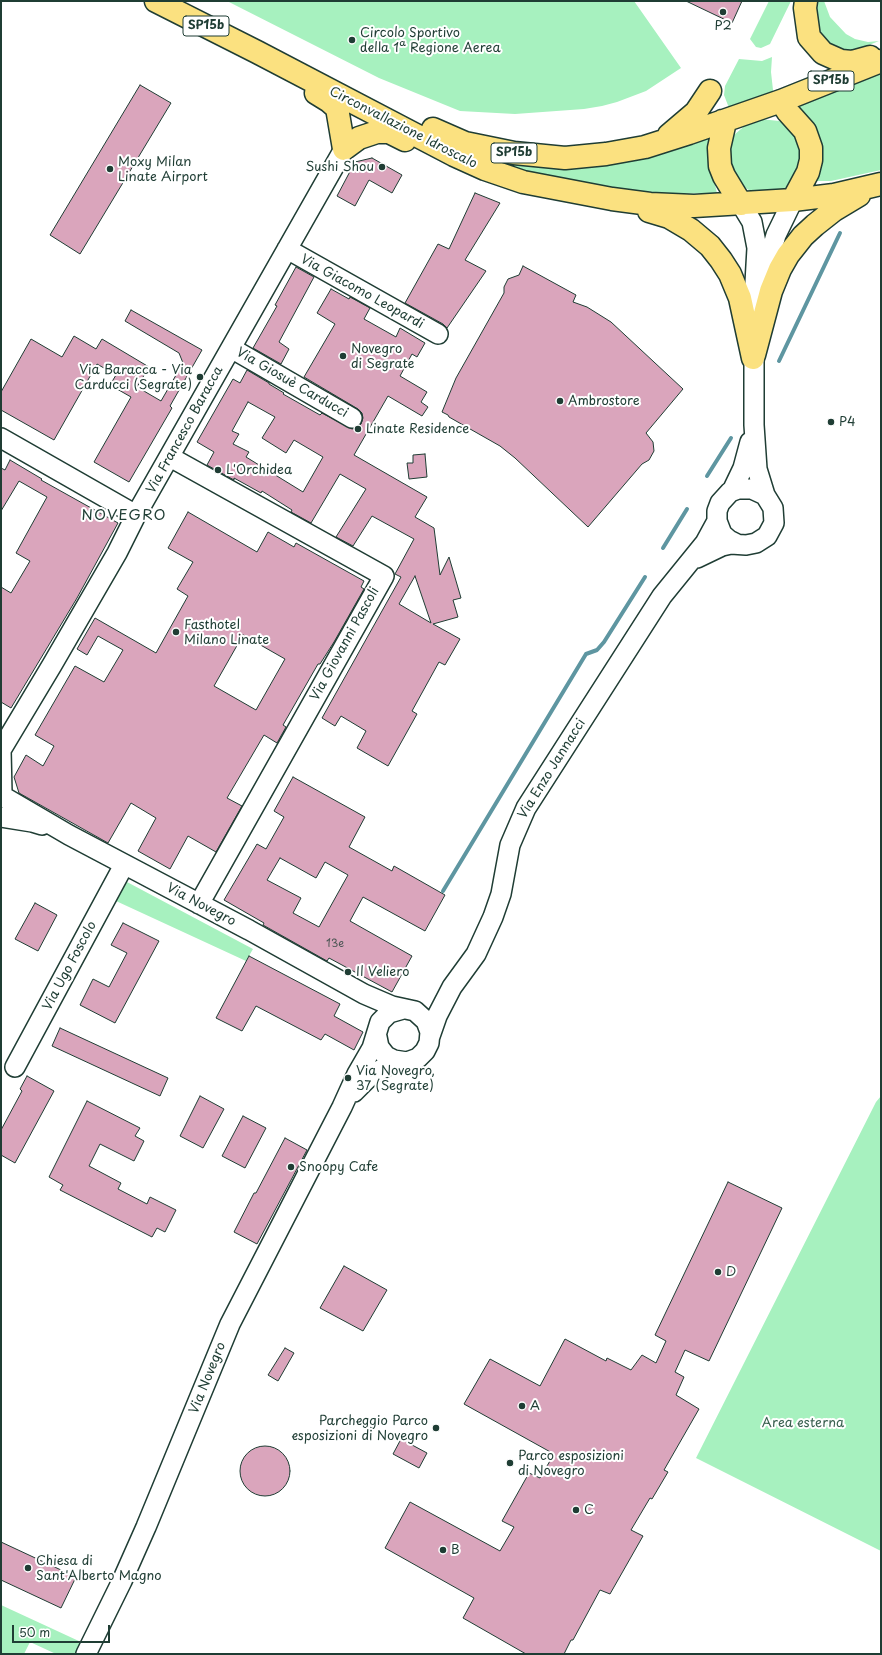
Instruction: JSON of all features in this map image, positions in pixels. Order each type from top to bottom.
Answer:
[{"type":"main road","name":"Circonvallazione Idroscalo","points":[[156,1],[433,144],[485,169],[523,182],[612,199],[671,205],[741,204],[793,200],[834,195],[879,184]]},
{"type":"main road","name":"Circonvallazione Idroscalo","points":[[182,1],[390,109],[465,142],[514,153],[565,158],[606,154],[645,147],[781,101],[881,61]]},
{"type":"main road","points":[[806,1],[805,8],[809,37],[823,52],[841,61],[852,62],[881,54]]},
{"type":"main road","points":[[257,52],[270,68],[334,104],[337,108],[344,149],[359,138],[377,132],[389,132],[447,160],[485,169]]},
{"type":"main road","points":[[645,147],[668,135],[679,127],[696,112],[710,91]]},
{"type":"main road","points":[[781,101],[804,132],[811,148],[811,160],[808,172],[793,200]]},
{"type":"main road","points":[[722,121],[724,126],[719,148],[720,166],[724,176],[741,204]]},
{"type":"main road","points":[[753,358],[774,284],[780,269],[793,248],[809,230],[827,215],[879,184]]},
{"type":"main road","points":[[582,194],[661,214],[687,227],[704,240],[721,260],[735,286],[741,302],[753,358]]},
{"type":"street","name":"Via Francesco Baracca","points":[[2,798],[1,750],[64,645],[286,249],[344,149]]},
{"type":"street","name":"Via Enzo Jannacci","points":[[753,358],[772,246],[780,223],[793,200]]},
{"type":"street","name":"Via Enzo Jannacci","points":[[689,563],[716,548],[737,544],[756,544],[764,539],[770,532],[774,523],[774,513],[771,503],[765,495],[758,469],[754,425],[754,300],[758,248],[752,222],[741,204]]},
{"type":"street","name":"Via Giacomo Leopardi","points":[[286,249],[438,334]]},
{"type":"street","name":"Via Giosuè Carducci","points":[[231,348],[352,418]]},
{"type":"street","name":"Via Enzo Jannacci","points":[[430,1036],[437,1016],[452,987],[476,954],[491,921],[501,894],[510,845],[526,808],[662,596],[709,538],[717,521],[717,511],[720,503],[726,495],[732,491],[745,464],[754,425]]},
{"type":"street","points":[[1,438],[136,515]]},
{"type":"street","name":"Via Giovanni Pascoli","points":[[170,457],[384,576],[199,904]]},
{"type":"street","points":[[732,491],[747,488],[757,490],[765,495]]},
{"type":"street","points":[[717,521],[722,534],[737,544]]},
{"type":"street","name":"Via Novegro","points":[[2,798],[66,834],[199,904],[336,978],[373,998],[417,1012],[429,1027],[430,1036],[428,1047],[419,1057],[410,1062],[396,1061],[384,1054],[379,1047],[376,1022],[364,1005],[336,978]]},
{"type":"street","name":"Via Novegro","points":[[1,817],[32,822],[66,834]]},
{"type":"street","name":"Via Ugo Foscolo","points":[[15,1067],[124,865]]},
{"type":"street","points":[[406,1009],[433,1001],[452,987]]},
{"type":"street","name":"Via Novegro","points":[[86,1654],[122,1581],[143,1533],[230,1324],[342,1107],[381,1021],[387,1014],[394,1010],[406,1009]]},
{"type":"street","name":"Via Novegro","points":[[342,1107],[353,1092],[366,1079],[396,1061]]},
{"type":"green space","points":[[227,1],[634,1],[681,68],[646,91],[602,106],[584,109],[515,114],[460,111],[379,78]]},
{"type":"green space","points":[[769,1],[791,1],[770,44],[761,48],[756,47],[750,39]]},
{"type":"green space","points":[[815,1],[824,1],[830,17],[846,34],[855,39],[868,42],[879,41],[854,51],[846,51],[830,45],[816,25]]},
{"type":"green space","points":[[772,57],[772,93],[729,108],[724,95],[725,86],[739,59],[762,61]]},
{"type":"green space","points":[[881,70],[881,170],[831,181],[816,181],[798,109],[801,103]]},
{"type":"green space","points":[[760,119],[779,121],[798,136],[803,160],[788,186],[783,190],[753,192],[747,189],[738,182],[728,159],[731,141],[734,135],[748,123]]},
{"type":"green space","points":[[704,138],[712,139],[711,168],[717,193],[672,194],[614,188],[526,171],[484,157]]},
{"type":"green space","points":[[127,882],[253,949],[246,961],[116,901]]},
{"type":"green space","name":"Area esterna","points":[[881,1096],[881,1551],[696,1458],[876,1102]]},
{"type":"green space","points":[[1,1605],[81,1642],[75,1654],[56,1654],[30,1642],[24,1654],[1,1654]]},
{"type":"building","name":"P2","points":[[686,1],[742,1],[732,23]]},
{"type":"building","name":"Moxy Milan Linate Airport","points":[[140,85],[171,103],[80,254],[50,235]]},
{"type":"building","points":[[372,158],[402,175],[392,193],[369,180],[355,206],[337,196],[355,162]]},
{"type":"building","points":[[475,193],[500,203],[465,260],[486,271],[447,328],[443,324],[405,303],[438,244],[449,249]]},
{"type":"building","name":"Ambrostore","points":[[523,266],[576,295],[573,302],[587,307],[611,322],[683,389],[646,433],[653,442],[654,451],[649,460],[642,464],[588,527],[515,458],[500,446],[442,412],[456,378],[504,293],[504,287],[508,279],[519,275]]},
{"type":"building","points":[[296,267],[314,277],[279,342],[289,349],[281,364],[253,348],[277,306],[275,305]]},
{"type":"building","points":[[331,289],[370,308],[364,319],[396,337],[400,328],[425,343],[417,357],[412,354],[400,376],[427,392],[421,402],[428,407],[422,416],[388,396],[354,455],[427,497],[415,517],[434,528],[440,575],[449,557],[461,598],[453,600],[458,617],[433,624],[460,639],[445,665],[439,662],[412,711],[417,714],[388,766],[357,748],[366,731],[341,716],[335,726],[322,718],[401,577],[395,574],[414,539],[372,516],[353,546],[336,537],[366,489],[340,474],[311,523],[291,512],[292,510],[262,491],[261,493],[207,465],[214,452],[197,442],[233,379],[240,383],[247,370],[284,393],[283,394],[320,415],[322,413],[352,429],[357,428],[361,424],[363,418],[362,413],[358,409],[304,377],[335,324],[317,313]],"holes":[[[248,402],[275,417],[262,438],[286,453],[294,440],[323,457],[303,492],[246,457],[249,452],[233,444],[239,434],[232,431]],[[415,576],[431,623],[399,604]]]},
{"type":"building","points":[[131,310],[202,350],[170,406],[172,408],[129,482],[94,462],[131,397],[110,385],[116,375],[97,364],[54,440],[1,410],[1,392],[31,339],[62,357],[74,336],[96,349],[102,339],[149,367],[137,387],[161,401],[183,363],[179,353],[125,321]]},
{"type":"building","points":[[425,454],[427,477],[409,479],[407,463],[413,463],[413,455]]},
{"type":"building","points":[[10,460],[42,479],[41,480],[118,523],[77,598],[11,708],[1,702],[1,587],[11,593],[30,561],[16,553],[47,497],[19,481],[1,511],[1,468],[5,470]]},
{"type":"building","points":[[188,512],[257,552],[268,532],[294,547],[296,543],[364,581],[361,587],[364,589],[334,642],[320,664],[318,664],[283,725],[286,727],[277,743],[264,735],[227,798],[242,806],[216,852],[188,836],[170,869],[138,851],[156,818],[131,803],[108,843],[19,793],[14,777],[26,755],[43,766],[54,746],[35,735],[75,666],[104,682],[123,650],[98,636],[87,655],[77,649],[95,618],[156,653],[188,596],[177,589],[193,562],[168,548]],"holes":[[[243,635],[285,659],[256,710],[214,686]]]},
{"type":"building","points":[[293,777],[365,817],[349,847],[392,871],[394,866],[445,895],[425,931],[363,897],[350,921],[412,956],[392,992],[329,958],[327,961],[263,925],[264,923],[224,900],[257,844],[266,849],[284,817],[274,811]],"holes":[[[280,858],[316,878],[325,862],[348,875],[319,927],[293,913],[301,898],[267,880]]]},
{"type":"building","points":[[35,903],[57,915],[38,951],[15,939]]},
{"type":"building","points":[[123,923],[159,941],[115,1023],[80,1005],[93,979],[109,987],[127,953],[111,945]]},
{"type":"building","points":[[249,956],[340,1004],[334,1016],[363,1032],[354,1050],[325,1034],[321,1040],[256,1006],[242,1031],[216,1018]]},
{"type":"building","points":[[60,1028],[168,1078],[160,1096],[52,1046]]},
{"type":"building","points":[[27,1076],[54,1091],[15,1163],[1,1155],[1,1130],[22,1091],[20,1089]]},
{"type":"building","points":[[200,1096],[224,1109],[203,1148],[180,1136]]},
{"type":"building","points":[[87,1101],[140,1128],[135,1136],[144,1141],[134,1161],[100,1144],[89,1166],[121,1183],[118,1189],[147,1204],[150,1197],[176,1210],[165,1232],[157,1228],[152,1237],[60,1190],[63,1185],[49,1177]]},
{"type":"building","points":[[243,1116],[266,1128],[245,1168],[222,1156]]},
{"type":"building","points":[[285,1138],[307,1150],[257,1244],[234,1232]]},
{"type":"building","points":[[728,1182],[782,1208],[709,1361],[685,1350],[675,1372],[684,1377],[676,1395],[699,1409],[664,1470],[668,1472],[631,1530],[643,1536],[610,1594],[600,1590],[564,1654],[526,1654],[463,1618],[474,1598],[385,1548],[410,1502],[500,1551],[514,1527],[502,1521],[529,1473],[540,1478],[554,1454],[464,1404],[490,1359],[540,1386],[565,1339],[606,1361],[607,1358],[631,1370],[642,1355],[656,1363],[666,1341],[655,1335]]},
{"type":"building","points":[[344,1266],[387,1290],[363,1331],[320,1308]]},
{"type":"building","points":[[285,1348],[294,1353],[278,1381],[268,1375]]},
{"type":"building","points":[[401,1439],[427,1453],[419,1468],[393,1454]]},
{"type":"building","points":[[270,1446],[275,1447],[283,1453],[289,1461],[289,1481],[283,1489],[275,1495],[260,1496],[255,1495],[247,1489],[241,1481],[240,1466],[241,1461],[247,1453],[255,1447]]},
{"type":"building","name":"Chiesa di Sant'Alberto Magno","points":[[1,1542],[76,1577],[61,1608],[1,1580]]},
{"type":"waterway","points":[[779,361],[840,233]]},
{"type":"waterway","points":[[707,476],[731,438]]},
{"type":"waterway","points":[[663,548],[687,509]]},
{"type":"waterway","points":[[443,891],[586,654],[597,650],[604,642],[645,577]]},
{"type":"place","name":"P2","points":[[723,12]]},
{"type":"place","name":"Circolo Sportivo della 1ª Regione Aerea","points":[[352,40]]},
{"type":"place","name":"Sushi Shou","points":[[382,167]]},
{"type":"place","name":"Moxy Milan Linate Airport","points":[[110,169]]},
{"type":"place","name":"Novegro di Segrate","points":[[343,356]]},
{"type":"place","name":"Via Baracca - Via Carducci (Segrate)","points":[[200,377]]},
{"type":"place","name":"Ambrostore","points":[[560,401]]},
{"type":"place","name":"P4","points":[[831,422]]},
{"type":"place","name":"Linate Residence","points":[[358,429]]},
{"type":"place","name":"L'Orchidea","points":[[218,470]]},
{"type":"place","name":"Fasthotel Milano Linate","points":[[176,632]]},
{"type":"place","name":"Il Veliero","points":[[348,972]]},
{"type":"place","name":"Via Novegro, 37 (Segrate)","points":[[348,1078]]},
{"type":"place","name":"Snoopy Cafe","points":[[291,1167]]},
{"type":"place","name":"D","points":[[718,1272]]},
{"type":"place","name":"A","points":[[522,1406]]},
{"type":"place","name":"Parcheggio Parco esposizioni di Novegro","points":[[436,1428]]},
{"type":"place","name":"Parco esposizioni di Novegro","points":[[510,1463]]},
{"type":"place","name":"C","points":[[576,1510]]},
{"type":"place","name":"B","points":[[443,1550]]},
{"type":"place","name":"Chiesa di Sant'Alberto Magno","points":[[28,1568]]},
{"type":"district","name":"NOVEGRO","points":[[124,516]]}]
